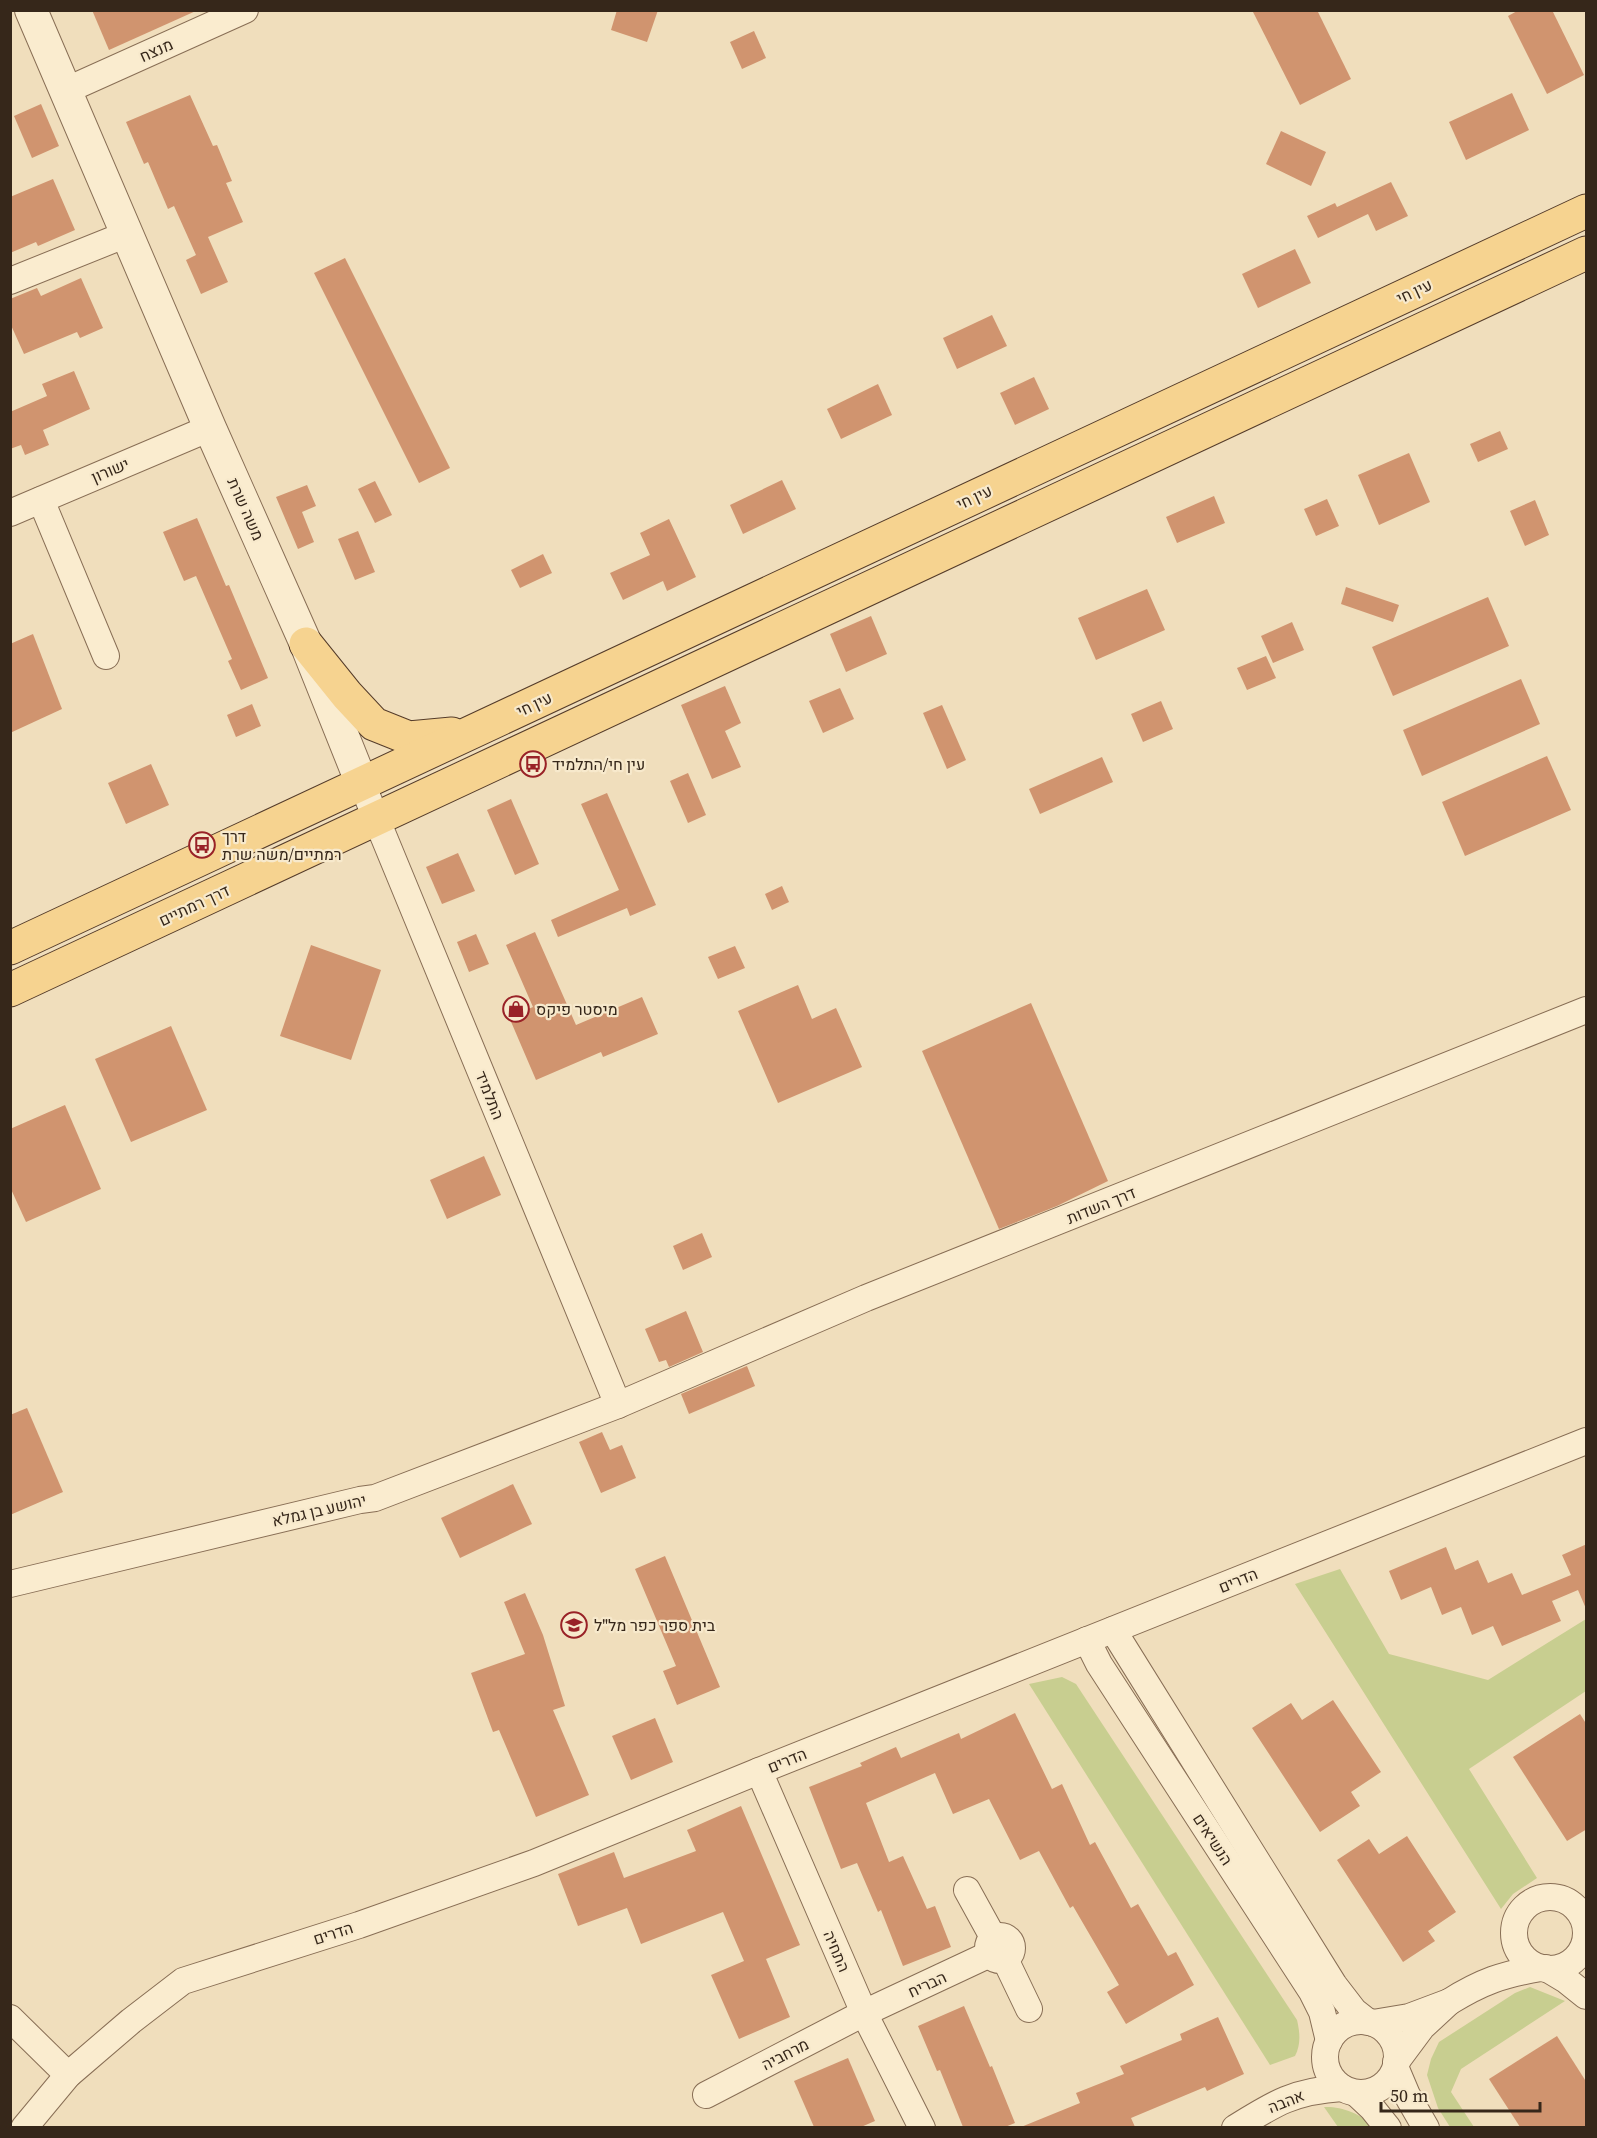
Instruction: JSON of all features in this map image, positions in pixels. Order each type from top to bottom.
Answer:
[{"type":"main road","name":"עין חי","points":[[362,784],[1587,211]]},
{"type":"main road","points":[[377,820],[1587,253]]},
{"type":"main road","points":[[306,644],[374,724],[409,738],[475,732]]},
{"type":"main road","points":[[10,948],[362,784]]},
{"type":"main road","name":"דרך רמתיים","points":[[10,990],[377,820]]},
{"type":"street","name":"משה שרת","points":[[31,10],[210,428],[306,644],[362,784]]},
{"type":"street","name":"מנצח","points":[[67,90],[244,10]]},
{"type":"street","points":[[10,280],[127,234]]},
{"type":"street","name":"ישורון","points":[[10,513],[210,428]]},
{"type":"street","points":[[41,500],[106,656]]},
{"type":"street","name":"התלמיד","points":[[362,784],[618,1405]]},
{"type":"street","name":"דרך השדות","points":[[618,1405],[866,1298],[1587,1010]]},
{"type":"street","name":"יהושע בן גמלא","points":[[10,1584],[375,1498],[618,1405]]},
{"type":"street","name":"הדרים","points":[[24,2127],[68,2075],[131,2021],[183,1981],[359,1925],[534,1863],[1587,1441]]},
{"type":"street","name":"הנשיאים","points":[[1113,1630],[1334,1985],[1354,2011],[1371,2023]]},
{"type":"street","name":"הנשיאים","points":[[1087,1640],[1099,1664],[1312,1992],[1322,2012],[1329,2041]]},
{"type":"street","name":"התחיה","points":[[759,1771],[864,2013],[922,2127]]},
{"type":"street","points":[[967,1890],[996,1951],[1029,2009]]},
{"type":"street","points":[[1562,1899],[1587,1894]]},
{"type":"street","points":[[1349,2091],[1372,2092],[1381,2087],[1390,2079],[1422,2027],[1449,2002],[1474,1986],[1499,1976],[1563,1966],[1573,1961],[1586,1944],[1583,1918],[1576,1908],[1562,1899],[1541,1898],[1530,1904],[1521,1912],[1514,1934],[1506,1948],[1474,1986]]},
{"type":"street","points":[[1514,1934],[1522,1955],[1531,1963],[1566,1980],[1587,1996]]},
{"type":"street","name":"הבריח","points":[[864,2013],[996,1951]]},
{"type":"street","points":[[1388,2127],[1372,2108],[1329,2074],[1325,2063],[1325,2052],[1329,2041],[1344,2025],[1409,2017],[1449,2002]]},
{"type":"street","name":"מרחביה","points":[[706,2096],[864,2013]]},
{"type":"street","points":[[10,2018],[68,2075]]},
{"type":"street","points":[[1371,2023],[1389,2035],[1395,2045],[1396,2066],[1407,2095],[1426,2127]]},
{"type":"street","name":"אהבה","points":[[1235,2127],[1283,2100],[1304,2092],[1349,2091]]},
{"type":"green space","points":[[1340,1569],[1389,1654],[1488,1680],[1586,1619],[1586,1691],[1469,1769],[1537,1878],[1513,1894],[1501,1909],[1295,1584]]},
{"type":"green space","points":[[1062,1677],[1076,1684],[1297,2020],[1299,2038],[1295,2056],[1270,2065],[1029,1684]]},
{"type":"green space","points":[[1530,1987],[1565,2001],[1461,2069],[1451,2092],[1474,2127],[1450,2127],[1438,2108],[1427,2075],[1439,2042],[1515,1993]]},
{"type":"green space","points":[[1324,2107],[1350,2111],[1357,2114],[1371,2127],[1338,2127]]},
{"type":"building","points":[[92,10],[198,10],[109,50]]},
{"type":"building","points":[[617,10],[658,10],[647,42],[611,30]]},
{"type":"building","points":[[1252,10],[1317,10],[1351,79],[1300,105]]},
{"type":"building","points":[[1519,10],[1552,10],[1584,75],[1547,94],[1508,16]]},
{"type":"building","points":[[754,31],[766,58],[742,69],[730,42]]},
{"type":"building","points":[[1512,93],[1529,130],[1466,160],[1449,122]]},
{"type":"building","points":[[190,95],[213,146],[217,145],[232,181],[226,183],[243,222],[208,237],[228,282],[201,294],[186,260],[196,255],[174,206],[168,209],[148,162],[144,164],[126,122]]},
{"type":"building","points":[[41,104],[59,146],[32,158],[14,116]]},
{"type":"building","points":[[1281,131],[1326,152],[1311,186],[1266,164]]},
{"type":"building","points":[[53,179],[75,230],[38,246],[36,242],[10,253],[10,197]]},
{"type":"building","points":[[1391,182],[1408,216],[1376,231],[1368,214],[1318,238],[1307,216],[1335,203],[1337,207]]},
{"type":"building","points":[[1295,249],[1311,283],[1258,308],[1242,274]]},
{"type":"building","points":[[345,258],[450,468],[419,483],[314,273]]},
{"type":"building","points":[[81,278],[103,328],[80,338],[77,332],[24,354],[10,323],[10,299],[37,288],[41,296]]},
{"type":"building","points":[[992,315],[1007,346],[957,369],[943,338]]},
{"type":"building","points":[[74,371],[90,409],[43,430],[49,445],[25,455],[21,445],[10,449],[10,412],[47,396],[42,384]]},
{"type":"building","points":[[1034,377],[1049,409],[1015,425],[1000,393]]},
{"type":"building","points":[[878,384],[892,415],[841,439],[827,409]]},
{"type":"building","points":[[1500,431],[1508,449],[1478,462],[1470,444]]},
{"type":"building","points":[[1409,453],[1430,502],[1379,525],[1358,475]]},
{"type":"building","points":[[782,480],[796,509],[743,534],[730,505]]},
{"type":"building","points":[[375,481],[392,515],[375,523],[358,489]]},
{"type":"building","points":[[307,485],[316,506],[302,512],[314,542],[298,549],[276,497]]},
{"type":"building","points":[[1214,496],[1225,523],[1177,543],[1166,517]]},
{"type":"building","points":[[1327,499],[1339,526],[1316,536],[1304,509]]},
{"type":"building","points":[[1535,500],[1549,535],[1525,546],[1510,511]]},
{"type":"building","points":[[197,518],[226,586],[229,585],[268,678],[241,690],[228,661],[232,659],[196,576],[184,581],[163,532]]},
{"type":"building","points":[[669,519],[696,577],[667,591],[663,581],[623,600],[610,573],[650,555],[640,533]]},
{"type":"building","points":[[358,531],[375,572],[355,580],[338,539]]},
{"type":"building","points":[[543,554],[552,573],[520,588],[511,570]]},
{"type":"building","points":[[1346,587],[1399,605],[1393,622],[1341,604]]},
{"type":"building","points":[[1147,589],[1165,630],[1096,660],[1078,618]]},
{"type":"building","points":[[1488,597],[1509,646],[1393,696],[1372,647]]},
{"type":"building","points":[[871,616],[887,654],[846,672],[830,634]]},
{"type":"building","points":[[1292,622],[1304,650],[1273,663],[1261,636]]},
{"type":"building","points":[[33,634],[62,709],[10,733],[10,644]]},
{"type":"building","points":[[1266,656],[1276,678],[1247,690],[1237,668]]},
{"type":"building","points":[[1521,679],[1540,724],[1422,776],[1403,730]]},
{"type":"building","points":[[725,686],[741,723],[725,731],[741,767],[712,779],[681,705]]},
{"type":"building","points":[[840,688],[854,719],[823,733],[809,701]]},
{"type":"building","points":[[1161,701],[1173,729],[1143,742],[1131,714]]},
{"type":"building","points":[[252,704],[261,726],[236,737],[227,715]]},
{"type":"building","points":[[942,705],[966,760],[947,769],[923,713]]},
{"type":"building","points":[[1547,756],[1571,810],[1465,856],[1442,802]]},
{"type":"building","points":[[1102,757],[1113,782],[1040,814],[1029,789]]},
{"type":"building","points":[[151,764],[169,805],[126,824],[108,783]]},
{"type":"building","points":[[688,773],[706,815],[688,823],[670,781]]},
{"type":"building","points":[[607,793],[656,905],[630,916],[627,908],[558,937],[551,920],[619,890],[581,804]]},
{"type":"building","points":[[511,799],[539,864],[515,875],[487,810]]},
{"type":"building","points":[[458,853],[475,891],[442,904],[426,867]]},
{"type":"building","points":[[782,886],[789,902],[772,910],[765,894]]},
{"type":"building","points":[[535,932],[576,1025],[642,997],[658,1034],[603,1057],[601,1052],[536,1080],[509,1017],[533,1007],[506,945]]},
{"type":"building","points":[[476,934],[489,964],[469,972],[457,942]]},
{"type":"building","points":[[311,945],[381,970],[351,1060],[280,1036]]},
{"type":"building","points":[[735,946],[745,968],[718,979],[708,957]]},
{"type":"building","points":[[798,985],[812,1019],[836,1008],[862,1067],[778,1103],[738,1011]]},
{"type":"building","points":[[1031,1003],[1108,1181],[1057,1206],[999,1229],[922,1051]]},
{"type":"building","points":[[171,1026],[207,1110],[131,1142],[95,1059]]},
{"type":"building","points":[[65,1105],[101,1189],[26,1222],[10,1187],[10,1129]]},
{"type":"building","points":[[484,1156],[501,1195],[447,1219],[430,1180]]},
{"type":"building","points":[[702,1233],[712,1257],[683,1270],[673,1246]]},
{"type":"building","points":[[686,1311],[703,1352],[669,1367],[666,1360],[659,1362],[645,1329]]},
{"type":"building","points":[[747,1366],[755,1386],[689,1414],[681,1394]]},
{"type":"building","points":[[27,1408],[63,1492],[10,1515],[10,1415]]},
{"type":"building","points":[[602,1432],[610,1450],[622,1445],[636,1478],[601,1493],[579,1442]]},
{"type":"building","points":[[513,1484],[532,1524],[460,1558],[441,1518]]},
{"type":"building","points":[[1587,1544],[1587,1611],[1578,1590],[1552,1601],[1561,1621],[1502,1646],[1493,1626],[1472,1635],[1461,1607],[1442,1615],[1431,1587],[1401,1600],[1389,1571],[1446,1547],[1455,1570],[1478,1560],[1488,1583],[1512,1573],[1522,1595],[1571,1575],[1562,1555]]},
{"type":"building","points":[[665,1556],[720,1687],[677,1705],[663,1671],[676,1666],[635,1569]]},
{"type":"building","points":[[525,1593],[543,1635],[565,1706],[553,1710],[589,1795],[536,1817],[499,1730],[493,1732],[471,1673],[525,1654],[504,1602]]},
{"type":"building","points":[[1333,1700],[1381,1772],[1351,1792],[1360,1806],[1320,1832],[1252,1728],[1291,1703],[1302,1720]]},
{"type":"building","points":[[1015,1713],[1052,1789],[1062,1784],[1090,1845],[1095,1842],[1131,1908],[1138,1904],[1168,1956],[1176,1952],[1194,1985],[1126,2024],[1107,1992],[1119,1985],[1073,1906],[1070,1908],[1039,1851],[1020,1860],[989,1799],[953,1814],[935,1773],[866,1803],[889,1862],[903,1856],[927,1909],[935,1906],[951,1947],[903,1966],[881,1910],[878,1912],[857,1863],[841,1869],[809,1787],[862,1766],[860,1763],[896,1747],[901,1758],[959,1733],[961,1739]]},
{"type":"building","points":[[1580,1714],[1587,1725],[1587,1829],[1567,1841],[1513,1757]]},
{"type":"building","points":[[655,1718],[673,1762],[631,1780],[612,1736]]},
{"type":"building","points":[[741,1806],[800,1945],[766,1959],[790,2017],[739,2039],[711,1975],[744,1961],[723,1912],[641,1944],[627,1908],[578,1926],[558,1874],[614,1852],[624,1878],[696,1851],[687,1830]]},
{"type":"building","points":[[1407,1836],[1456,1912],[1428,1931],[1435,1941],[1403,1962],[1337,1860],[1369,1839],[1379,1854]]},
{"type":"building","points":[[964,2006],[1015,2123],[1005,2127],[963,2127],[940,2070],[937,2071],[918,2026]]},
{"type":"building","points":[[1218,2017],[1244,2074],[1207,2091],[1205,2087],[1131,2118],[1135,2127],[1021,2127],[1080,2103],[1076,2093],[1124,2074],[1120,2066],[1182,2040],[1180,2034]]},
{"type":"building","points":[[1557,2036],[1587,2083],[1587,2127],[1520,2127],[1489,2079]]},
{"type":"building","points":[[848,2058],[875,2121],[861,2127],[814,2127],[794,2081]]},
{"type":"place","name":"עין חי/התלמיד","points":[[533,764]]},
{"type":"place","name":"דרך רמתיים/משה שרת","points":[[202,845]]},
{"type":"place","name":"מיסטר פיקס","points":[[516,1009]]},
{"type":"place","name":"בית ספר כפר מל\"ל","points":[[574,1625]]}]
